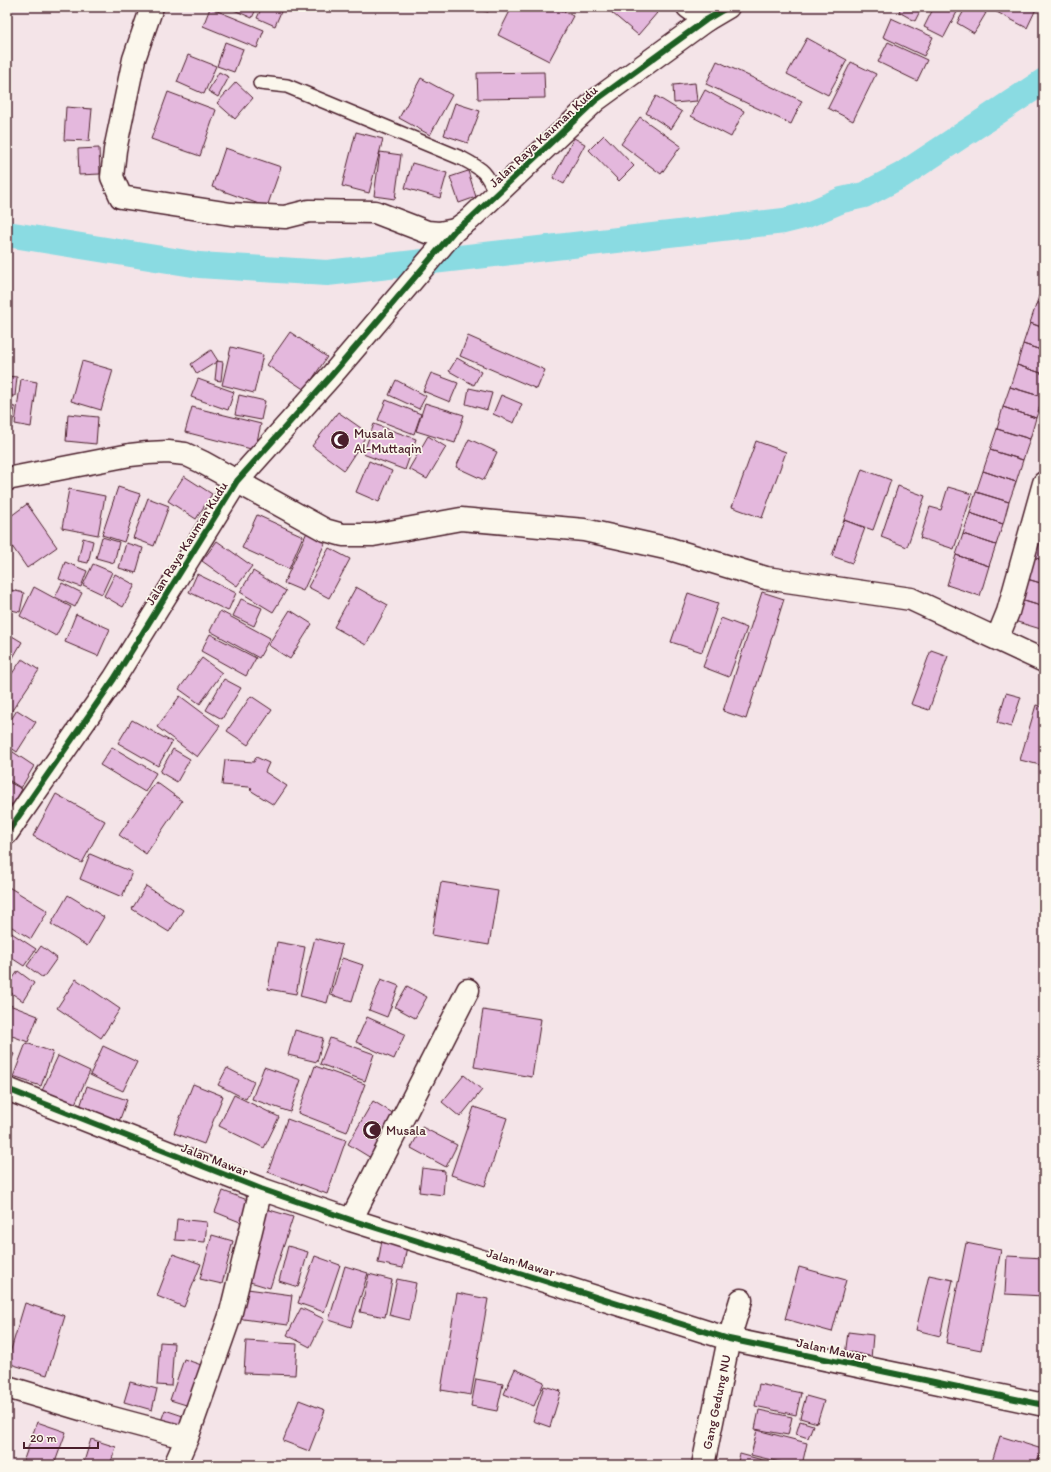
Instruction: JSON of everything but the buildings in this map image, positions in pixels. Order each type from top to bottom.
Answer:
[{"type":"street","points":[[152,7],[134,59],[115,150],[112,177],[121,197],[231,214],[284,217],[308,211],[375,212],[427,232],[439,233],[455,230]]},
{"type":"street","points":[[688,7],[706,20]]},
{"type":"street","name":"Jalan Raya Kauman Kudu","points":[[7,833],[114,679],[237,481],[455,230],[496,194],[596,100],[706,20],[728,7]]},
{"type":"street","points":[[7,479],[130,455],[168,452],[185,454],[237,481],[324,530],[343,535],[373,535],[461,519],[584,530],[670,549],[766,578],[911,599],[1044,661]]},
{"type":"street","points":[[997,640],[1008,612],[1044,484]]},
{"type":"street","points":[[351,1220],[468,990]]},
{"type":"street","name":"Jalan Mawar","points":[[7,1089],[261,1189],[351,1220],[729,1339],[1043,1402]]},
{"type":"street","points":[[175,1465],[187,1438],[230,1316],[261,1189]]},
{"type":"street","name":"Gang Gedung NU","points":[[702,1465],[729,1339],[741,1300]]},
{"type":"street","points":[[7,1388],[187,1438]]},
{"type":"lane","points":[[260,83],[287,86],[462,159],[480,168],[488,177],[496,194]]},
{"type":"waterway","points":[[7,234],[199,265],[327,273],[784,221],[804,216],[842,200],[864,195],[902,175],[1044,81]]},
{"type":"cycle path","points":[[7,833],[114,679],[237,481],[331,376],[455,230],[470,219],[596,100],[706,20],[728,7]]},
{"type":"cycle path","points":[[7,1089],[261,1189],[351,1220],[729,1339],[1044,1405]]},
{"type":"place","name":"Musala Al-Muttaqin","points":[[340,440]]},
{"type":"place","name":"Musala","points":[[372,1130]]}]
